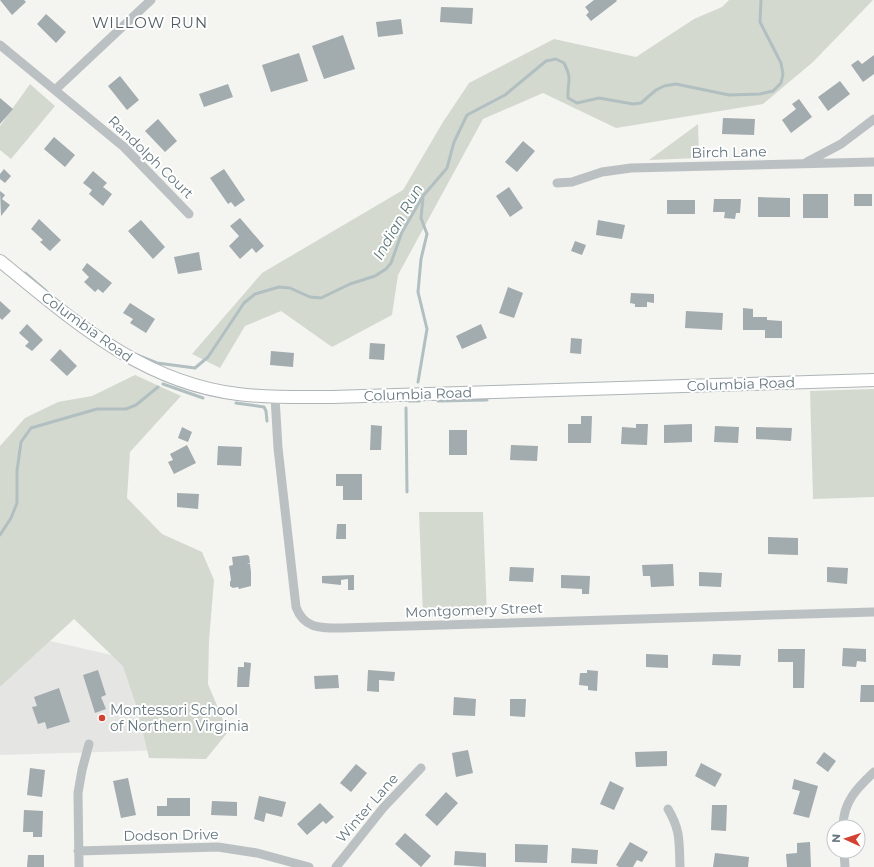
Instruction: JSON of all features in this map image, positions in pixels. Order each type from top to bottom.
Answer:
[{"type":"street","points":[[55,90],[151,0]]},
{"type":"street","name":"Randolph Court","points":[[0,45],[124,147],[189,214]]},
{"type":"street","points":[[802,164],[817,158],[841,144],[874,119]]},
{"type":"street","name":"Birch Lane","points":[[557,183],[585,178],[611,170],[631,168],[874,162]]},
{"type":"street","name":"Columbia Road","points":[[0,261],[70,318],[100,340],[135,362],[174,378],[210,389],[236,394],[275,398],[874,380]]},
{"type":"street","name":"Montgomery Street","points":[[275,398],[278,448],[296,606],[302,619],[312,626],[342,628],[874,612]]},
{"type":"street","points":[[79,867],[78,793],[89,744]]},
{"type":"street","name":"Winter Lane","points":[[336,867],[383,808],[421,768]]},
{"type":"street","points":[[845,819],[848,802],[860,785],[874,772]]},
{"type":"street","points":[[668,809],[676,823],[678,831],[680,867]]},
{"type":"street","name":"Dodson Drive","points":[[78,851],[218,847],[257,853],[309,867]]},
{"type":"shaded area","points":[[729,0],[873,0],[813,62],[763,104],[616,128],[543,93],[483,119],[398,275],[392,315],[332,347],[281,311],[245,326],[220,368],[192,354],[262,273],[403,190],[443,122],[469,83],[554,39],[636,57],[694,19],[722,7]]},
{"type":"shaded area","points":[[30,84],[55,106],[11,159],[0,150],[0,126]]},
{"type":"shaded area","points":[[698,124],[699,158],[649,160]]},
{"type":"shaded area","points":[[135,375],[181,396],[130,452],[127,498],[162,534],[202,552],[214,580],[209,641],[208,684],[228,732],[206,759],[149,758],[137,708],[123,666],[74,619],[0,687],[0,446],[25,418],[58,402],[92,396]]},
{"type":"shaded area","points":[[874,389],[874,497],[813,499],[810,391]]},
{"type":"shaded area","points":[[419,512],[483,512],[487,616],[423,617]]},
{"type":"shaded area","name":"Montessori School of Northern Virginia","points":[[50,641],[125,658],[204,749],[0,755],[0,687]]},
{"type":"building","points":[[0,0],[24,0],[26,2],[12,15]]},
{"type":"building","points":[[594,0],[617,1],[591,21],[586,15],[589,12],[585,7]]},
{"type":"building","points":[[441,7],[473,8],[472,24],[440,22]]},
{"type":"building","points":[[46,14],[66,32],[56,43],[37,24]]},
{"type":"building","points":[[401,19],[403,34],[378,37],[376,22]]},
{"type":"building","points":[[343,35],[355,69],[324,79],[312,46]]},
{"type":"building","points":[[299,53],[308,81],[271,92],[262,65]]},
{"type":"building","points":[[874,55],[874,74],[863,82],[851,65],[858,60],[862,64]]},
{"type":"building","points":[[120,76],[139,100],[127,110],[108,86]]},
{"type":"building","points":[[840,81],[850,94],[828,111],[818,97]]},
{"type":"building","points":[[228,84],[233,97],[204,107],[199,94]]},
{"type":"building","points":[[0,98],[13,109],[0,124]]},
{"type":"building","points":[[799,99],[812,117],[791,133],[782,120],[796,109],[792,104]]},
{"type":"building","points":[[723,118],[755,119],[754,135],[722,134]]},
{"type":"building","points":[[158,119],[177,141],[165,152],[145,131]]},
{"type":"building","points":[[54,137],[75,155],[65,167],[44,149]]},
{"type":"building","points":[[523,141],[535,151],[517,172],[505,162]]},
{"type":"building","points":[[4,169],[11,176],[5,183],[0,179],[0,174]]},
{"type":"building","points":[[224,169],[245,200],[235,207],[231,202],[228,204],[210,178]]},
{"type":"building","points":[[93,171],[107,183],[103,187],[112,194],[103,206],[89,194],[92,190],[83,183]]},
{"type":"building","points":[[509,187],[523,208],[510,217],[496,196]]},
{"type":"building","points":[[0,191],[5,195],[2,199],[10,205],[1,216]]},
{"type":"building","points":[[803,194],[828,194],[828,218],[803,218]]},
{"type":"building","points":[[854,194],[872,194],[872,206],[854,206]]},
{"type":"building","points":[[758,197],[790,198],[790,217],[758,217]]},
{"type":"building","points":[[714,199],[741,199],[740,213],[736,213],[735,219],[724,218],[725,212],[713,212]]},
{"type":"building","points":[[667,200],[695,200],[695,214],[667,214]]},
{"type":"building","points":[[240,218],[264,246],[256,253],[252,248],[240,259],[229,246],[239,236],[230,226]]},
{"type":"building","points":[[39,219],[61,240],[50,251],[40,242],[43,240],[31,229]]},
{"type":"building","points":[[141,220],[165,247],[153,259],[128,231]]},
{"type":"building","points":[[598,220],[625,225],[622,239],[596,235]]},
{"type":"building","points":[[575,241],[586,245],[582,255],[571,251]]},
{"type":"building","points":[[199,252],[202,270],[178,274],[174,257]]},
{"type":"building","points":[[87,263],[112,283],[103,293],[98,289],[95,292],[84,282],[89,277],[82,270]]},
{"type":"building","points":[[508,287],[523,293],[514,318],[499,313]]},
{"type":"building","points":[[631,293],[654,294],[654,303],[647,302],[647,307],[635,307],[635,304],[630,303]]},
{"type":"building","points":[[0,301],[11,311],[2,320],[0,318]]},
{"type":"building","points":[[130,303],[155,319],[146,333],[130,323],[133,319],[123,313]]},
{"type":"building","points":[[743,308],[753,309],[753,317],[767,317],[767,320],[782,321],[782,338],[765,338],[765,330],[743,330]]},
{"type":"building","points":[[686,311],[723,313],[722,330],[685,328]]},
{"type":"building","points":[[27,324],[43,340],[32,351],[25,346],[29,342],[19,333]]},
{"type":"building","points":[[481,324],[487,338],[462,349],[456,336]]},
{"type":"building","points":[[571,338],[582,339],[581,354],[570,353]]},
{"type":"building","points":[[370,343],[385,344],[384,360],[369,359]]},
{"type":"building","points":[[60,349],[77,366],[67,376],[50,360]]},
{"type":"building","points":[[271,351],[294,353],[293,367],[270,365]]},
{"type":"building","points":[[581,416],[592,416],[591,443],[568,443],[568,424],[581,424]]},
{"type":"building","points":[[636,424],[648,424],[647,445],[621,444],[622,427],[636,428]]},
{"type":"building","points":[[692,424],[692,442],[664,443],[664,425]]},
{"type":"building","points":[[371,425],[382,426],[381,450],[370,450]]},
{"type":"building","points":[[715,426],[739,427],[738,443],[714,442]]},
{"type":"building","points":[[182,427],[192,432],[188,442],[178,438]]},
{"type":"building","points":[[756,427],[792,428],[791,441],[756,439]]},
{"type":"building","points":[[449,430],[467,430],[467,455],[449,455]]},
{"type":"building","points":[[187,445],[196,463],[174,474],[168,462],[173,460],[170,454]]},
{"type":"building","points":[[511,445],[538,446],[537,461],[510,460]]},
{"type":"building","points":[[218,446],[242,447],[241,466],[217,465]]},
{"type":"building","points":[[336,474],[362,474],[362,500],[343,500],[343,486],[336,486]]},
{"type":"building","points":[[177,493],[199,494],[198,509],[177,507]]},
{"type":"building","points":[[337,524],[346,524],[346,539],[336,539]]},
{"type":"building","points":[[768,537],[798,538],[798,555],[768,554]]},
{"type":"building","points":[[249,556],[250,563],[247,564],[250,564],[251,586],[239,589],[238,587],[233,588],[230,586],[231,580],[229,566],[233,565],[232,557]]},
{"type":"building","points":[[673,564],[674,586],[651,587],[650,576],[643,576],[642,565]]},
{"type":"building","points":[[510,567],[534,568],[533,582],[509,581]]},
{"type":"building","points":[[827,567],[848,568],[847,584],[827,582]]},
{"type":"building","points":[[699,572],[722,573],[721,587],[699,586]]},
{"type":"building","points":[[354,575],[354,590],[348,590],[348,579],[341,580],[341,585],[322,583],[322,576]]},
{"type":"building","points":[[561,575],[590,576],[589,594],[582,594],[582,589],[561,588]]},
{"type":"building","points":[[843,648],[866,649],[866,662],[857,661],[856,667],[842,666]]},
{"type":"building","points":[[778,649],[805,649],[804,688],[793,688],[793,662],[778,662]]},
{"type":"building","points":[[646,654],[668,655],[668,668],[646,667]]},
{"type":"building","points":[[713,654],[741,655],[740,666],[712,665]]},
{"type":"building","points":[[244,662],[251,663],[249,687],[237,687],[238,667],[244,667]]},
{"type":"building","points":[[98,670],[106,695],[101,697],[106,709],[95,713],[83,675]]},
{"type":"building","points":[[368,670],[395,672],[394,681],[379,680],[379,692],[367,691]]},
{"type":"building","points":[[587,670],[598,671],[597,691],[588,690],[588,686],[579,685],[580,673],[587,673]]},
{"type":"building","points":[[338,675],[339,688],[315,689],[314,676]]},
{"type":"building","points":[[861,685],[874,685],[874,702],[860,702]]},
{"type":"building","points":[[59,688],[70,722],[47,729],[45,722],[38,724],[32,707],[37,706],[34,697]]},
{"type":"building","points":[[454,697],[476,699],[475,716],[453,715]]},
{"type":"building","points":[[510,699],[526,699],[525,717],[510,716]]},
{"type":"building","points":[[468,750],[473,773],[456,777],[452,753]]},
{"type":"building","points":[[667,751],[667,766],[636,767],[635,752]]},
{"type":"building","points":[[824,752],[836,761],[828,772],[816,763]]},
{"type":"building","points":[[701,763],[722,774],[715,787],[695,776]]},
{"type":"building","points":[[356,764],[367,773],[351,792],[340,783]]},
{"type":"building","points":[[30,768],[45,770],[42,797],[27,795]]},
{"type":"building","points":[[128,778],[136,815],[121,818],[113,781]]},
{"type":"building","points":[[794,779],[818,786],[809,818],[793,814],[800,791],[792,789]]},
{"type":"building","points":[[610,781],[624,788],[614,810],[600,804]]},
{"type":"building","points":[[446,792],[458,803],[437,826],[425,815]]},
{"type":"building","points":[[259,796],[286,802],[282,817],[266,813],[264,822],[254,819]]},
{"type":"building","points":[[167,798],[190,798],[190,816],[157,816],[157,806],[167,806]]},
{"type":"building","points":[[212,801],[237,802],[237,816],[211,815]]},
{"type":"building","points":[[320,803],[334,817],[326,824],[323,821],[307,835],[297,824]]},
{"type":"building","points":[[712,805],[727,805],[726,831],[711,830]]},
{"type":"building","points":[[24,810],[43,811],[42,837],[33,837],[33,832],[23,832]]},
{"type":"building","points":[[405,833],[431,856],[421,867],[395,844]]},
{"type":"building","points":[[630,842],[648,852],[642,862],[637,860],[633,867],[619,867],[616,865]]},
{"type":"building","points":[[810,842],[811,867],[787,867],[786,854],[797,853],[797,843]]},
{"type":"building","points":[[515,844],[548,845],[547,863],[515,862]]},
{"type":"building","points":[[572,848],[598,850],[597,864],[571,863]]},
{"type":"building","points":[[455,851],[486,853],[486,867],[454,865]]},
{"type":"building","points":[[715,853],[749,857],[748,867],[713,867]]},
{"type":"building","points":[[28,855],[44,855],[44,867],[27,867]]},
{"type":"waterway","name":"Indian Run","points":[[137,355],[157,363],[195,368],[208,357],[244,303],[255,294],[279,287],[290,288],[310,297],[321,298],[350,284],[375,276],[386,269],[391,263],[402,232],[423,196],[447,168],[454,142],[467,115],[505,95],[546,61],[556,59],[564,63],[569,78],[568,98],[577,103],[599,98],[633,104],[641,103],[656,90],[664,86],[676,84],[729,95],[760,94],[773,91],[781,83],[783,74],[781,63],[760,22],[761,0]]},
{"type":"waterway","points":[[418,382],[427,329],[418,292],[421,259],[427,234],[421,218],[423,198]]},
{"type":"waterway","points":[[25,273],[46,291]]},
{"type":"waterway","points":[[163,384],[203,398]]},
{"type":"waterway","name":"Indian Run","points":[[0,535],[11,518],[17,503],[17,471],[21,442],[31,428],[97,409],[126,409],[136,405],[158,387]]},
{"type":"waterway","points":[[438,401],[487,400]]},
{"type":"waterway","points":[[409,401],[419,401]]},
{"type":"waterway","points":[[236,403],[264,407],[267,421]]},
{"type":"waterway","points":[[406,408],[407,492]]},
{"type":"place","name":"Montessori School of Northern Virginia","points":[[102,718]]},
{"type":"district","name":"WILLOW RUN","points":[[150,23]]}]
